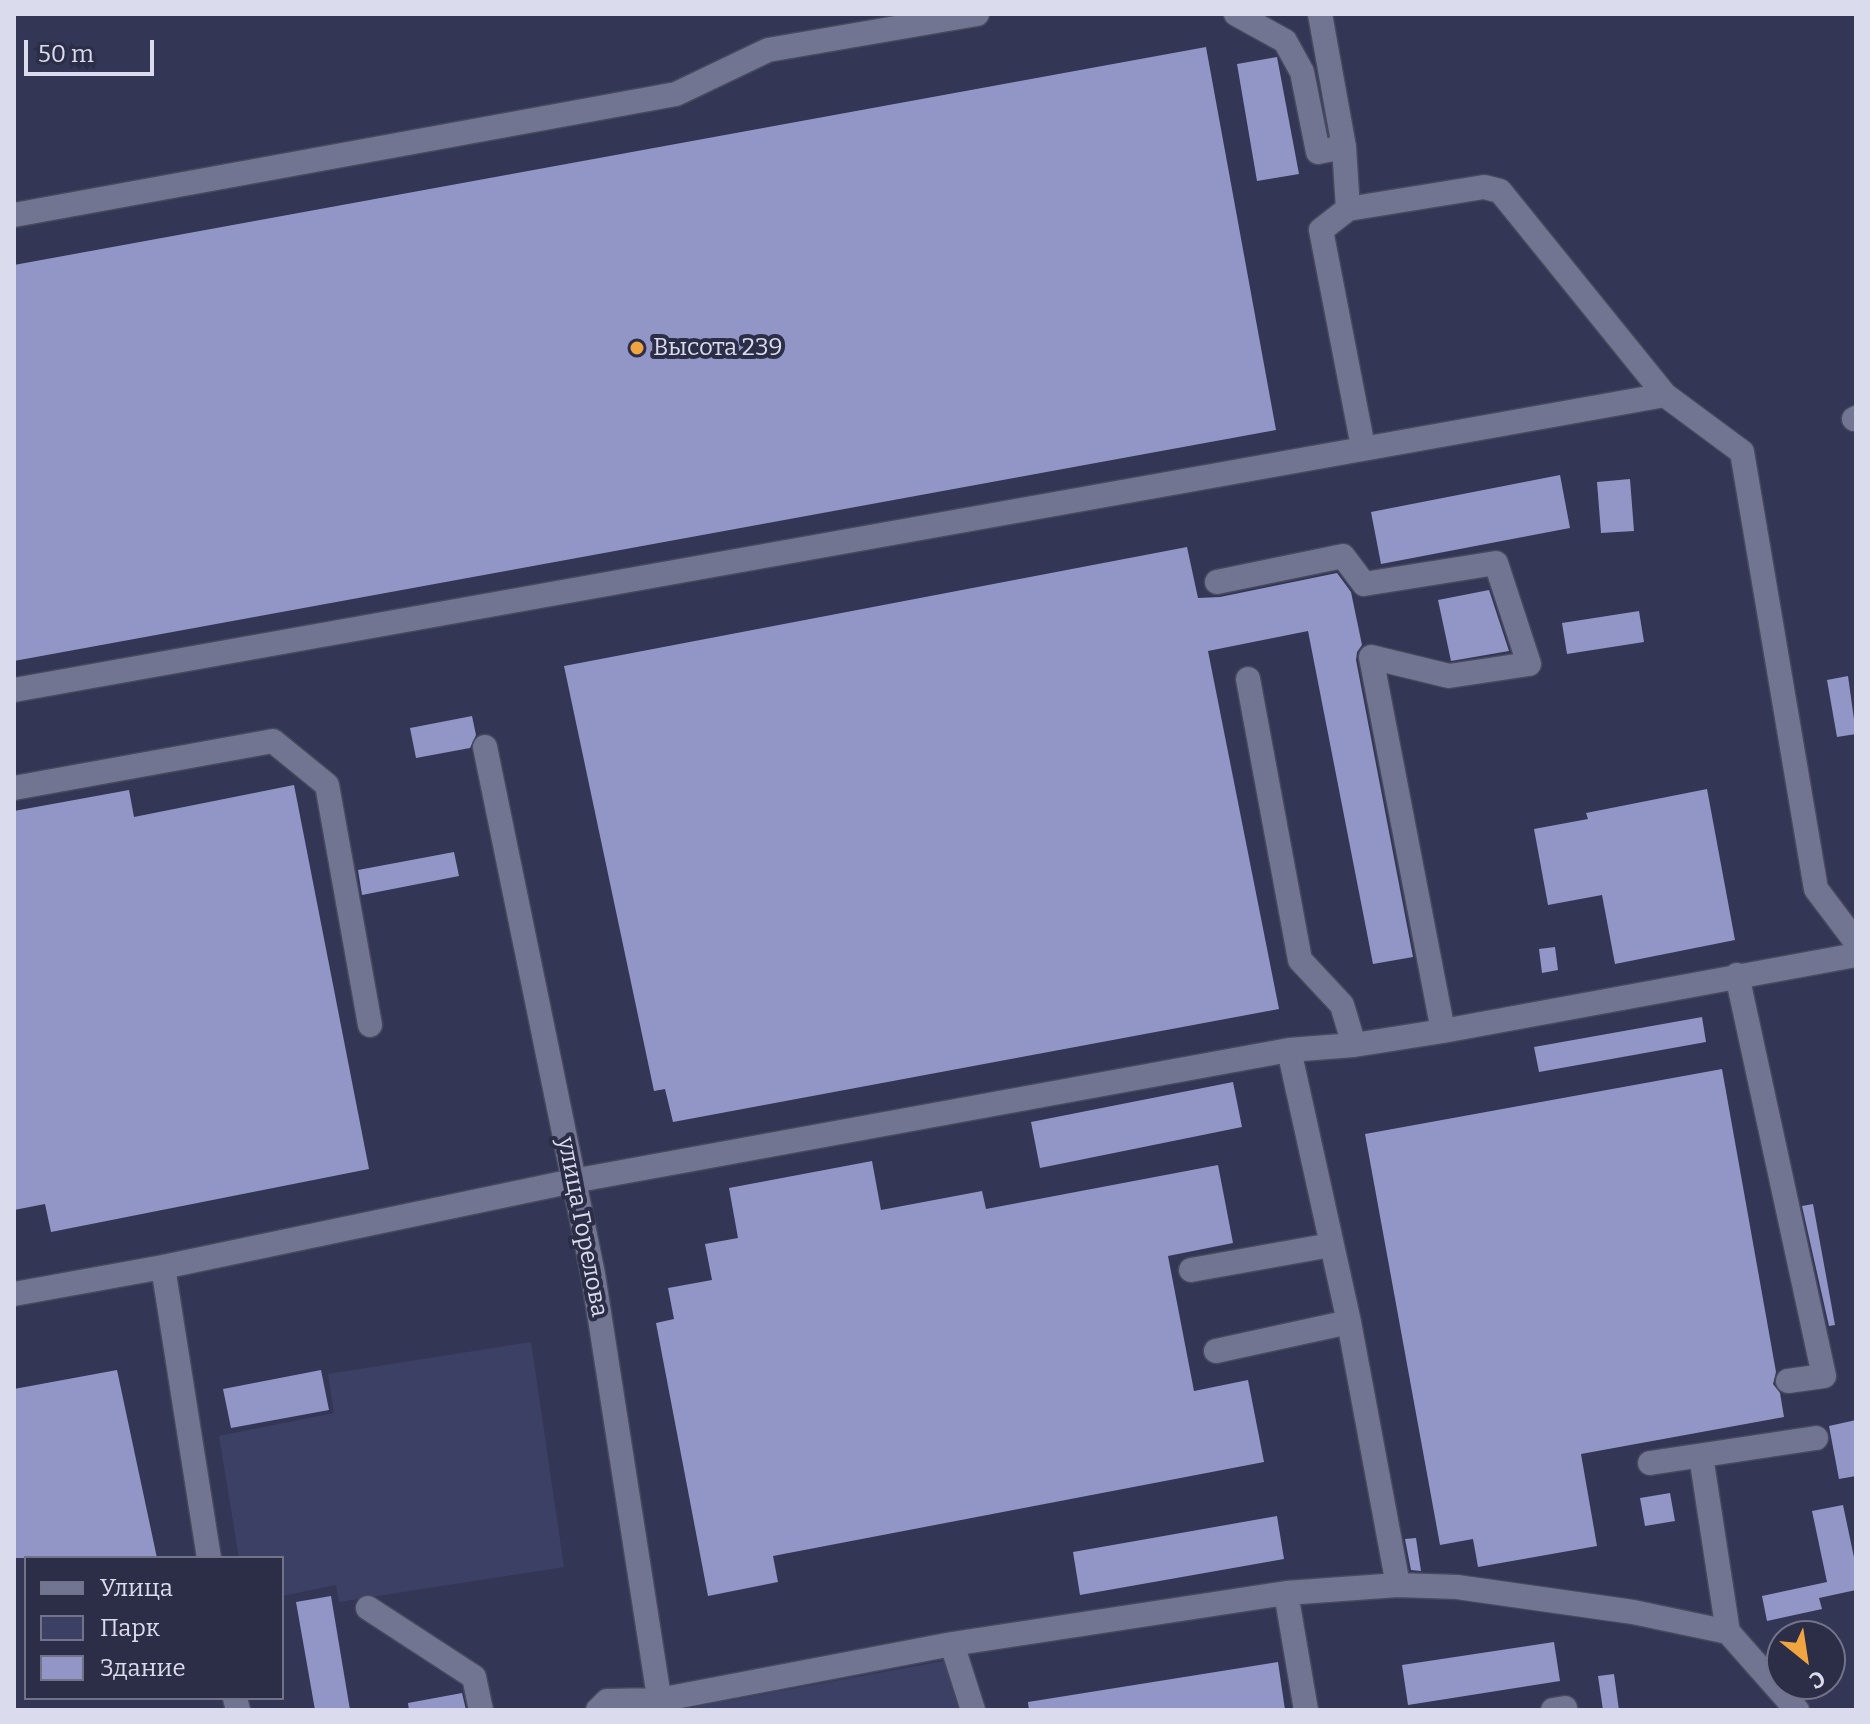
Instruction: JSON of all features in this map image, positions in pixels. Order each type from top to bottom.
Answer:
[{"type":"street","points":[[14,215],[676,94],[768,50],[977,14]]},
{"type":"street","points":[[1236,14],[1285,41],[1302,72],[1318,152],[1344,147]]},
{"type":"street","points":[[1320,14],[1344,147],[1348,209]]},
{"type":"street","points":[[1363,447],[1321,230],[1348,209],[1484,187],[1500,191],[1665,395],[1742,452],[1816,889],[1856,942]]},
{"type":"street","points":[[14,690],[1665,395]]},
{"type":"street","points":[[1217,582],[1343,556],[1364,584],[1496,563],[1529,664],[1449,676],[1371,657],[1443,1031]]},
{"type":"street","points":[[1248,679],[1300,960],[1342,1005],[1354,1045]]},
{"type":"street","points":[[14,788],[273,741],[327,785],[370,1025]]},
{"type":"street","name":"улица Горелова","points":[[485,747],[593,1274],[660,1705]]},
{"type":"street","points":[[14,1294],[163,1267],[573,1181],[1289,1050],[1354,1045],[1443,1031],[1856,955]]},
{"type":"street","points":[[1737,975],[1824,1376],[1788,1381]]},
{"type":"street","points":[[1289,1050],[1349,1322],[1398,1585]]},
{"type":"street","points":[[1191,1270],[1331,1245]]},
{"type":"street","points":[[163,1267],[209,1556]]},
{"type":"street","points":[[1216,1351],[1349,1322]]},
{"type":"street","points":[[1650,1463],[1816,1438]]},
{"type":"street","points":[[1701,1456],[1728,1632],[1797,1710]]},
{"type":"street","points":[[598,1710],[607,1701],[660,1705],[952,1644],[1286,1593],[1398,1585],[1472,1589],[1633,1612],[1728,1632]]},
{"type":"street","points":[[1286,1593],[1306,1710]]},
{"type":"street","points":[[368,1608],[474,1677],[481,1710]]},
{"type":"street","points":[[952,1644],[973,1710]]},
{"type":"shaded area","points":[[14,14],[1856,14],[1856,1710],[14,1710]]},
{"type":"green space","points":[[531,1342],[564,1567],[339,1602],[336,1585],[284,1596],[284,1556],[239,1556],[219,1436],[334,1413],[328,1374]]},
{"type":"green space","points":[[949,1660],[963,1710],[694,1710],[694,1707]]},
{"type":"building","name":"Высота 239","points":[[1206,47],[1276,430],[14,661],[14,265]]},
{"type":"building","points":[[1277,57],[1299,174],[1257,181],[1237,64]]},
{"type":"building","points":[[1560,475],[1570,528],[1381,564],[1371,512]]},
{"type":"building","points":[[1630,479],[1634,531],[1601,533],[1597,482]]},
{"type":"building","points":[[1187,547],[1198,598],[1220,597],[1337,573],[1351,592],[1362,645],[1356,660],[1413,957],[1373,964],[1308,631],[1208,651],[1279,1009],[673,1122],[665,1089],[654,1091],[564,666]]},
{"type":"building","points":[[1489,590],[1509,651],[1451,661],[1438,600]]},
{"type":"building","points":[[1639,611],[1644,642],[1567,654],[1562,623]]},
{"type":"building","points":[[1848,676],[1856,734],[1837,737],[1827,680]]},
{"type":"building","points":[[472,716],[476,735],[470,748],[416,758],[410,728]]},
{"type":"building","points":[[294,785],[369,1169],[51,1232],[45,1204],[14,1210],[14,811],[129,790],[134,817]]},
{"type":"building","points":[[1707,789],[1735,940],[1615,964],[1602,895],[1548,905],[1534,829],[1588,819],[1586,813]]},
{"type":"building","points":[[454,852],[459,876],[362,895],[358,870]]},
{"type":"building","points":[[1555,947],[1558,970],[1542,973],[1539,949]]},
{"type":"building","points":[[1702,1017],[1706,1042],[1539,1072],[1534,1047]]},
{"type":"building","points":[[1722,1069],[1776,1372],[1773,1384],[1780,1393],[1784,1417],[1581,1454],[1597,1546],[1478,1567],[1473,1539],[1440,1545],[1365,1134]]},
{"type":"building","points":[[1233,1082],[1242,1127],[1040,1168],[1031,1122]]},
{"type":"building","points":[[872,1161],[881,1210],[982,1191],[986,1209],[1218,1165],[1233,1243],[1168,1256],[1194,1391],[1248,1380],[1264,1462],[773,1556],[778,1582],[708,1596],[656,1323],[674,1319],[668,1288],[712,1280],[705,1244],[738,1238],[729,1188]]},
{"type":"building","points":[[1813,1204],[1835,1325],[1829,1326],[1802,1206]]},
{"type":"building","points":[[117,1370],[157,1556],[14,1558],[14,1389]]},
{"type":"building","points":[[321,1370],[329,1410],[231,1428],[223,1389]]},
{"type":"building","points":[[1856,1420],[1856,1476],[1839,1479],[1829,1426]]},
{"type":"building","points":[[1670,1493],[1675,1521],[1645,1526],[1640,1498]]},
{"type":"building","points":[[1843,1505],[1856,1567],[1856,1590],[1819,1598],[1822,1609],[1767,1620],[1762,1596],[1827,1582],[1812,1511]]},
{"type":"building","points":[[1277,1516],[1284,1559],[1080,1595],[1073,1552]]},
{"type":"building","points":[[1416,1538],[1421,1571],[1411,1570],[1405,1539]]},
{"type":"building","points":[[331,1596],[350,1710],[315,1710],[296,1602]]},
{"type":"building","points":[[1554,1642],[1560,1681],[1408,1705],[1402,1665]]},
{"type":"building","points":[[1278,1662],[1285,1710],[1029,1710],[1028,1702]]},
{"type":"building","points":[[1614,1674],[1619,1710],[1603,1710],[1598,1676]]},
{"type":"building","points":[[462,1693],[466,1710],[409,1710],[408,1703]]},
{"type":"place","name":"Высота 239","points":[[637,348]]}]
